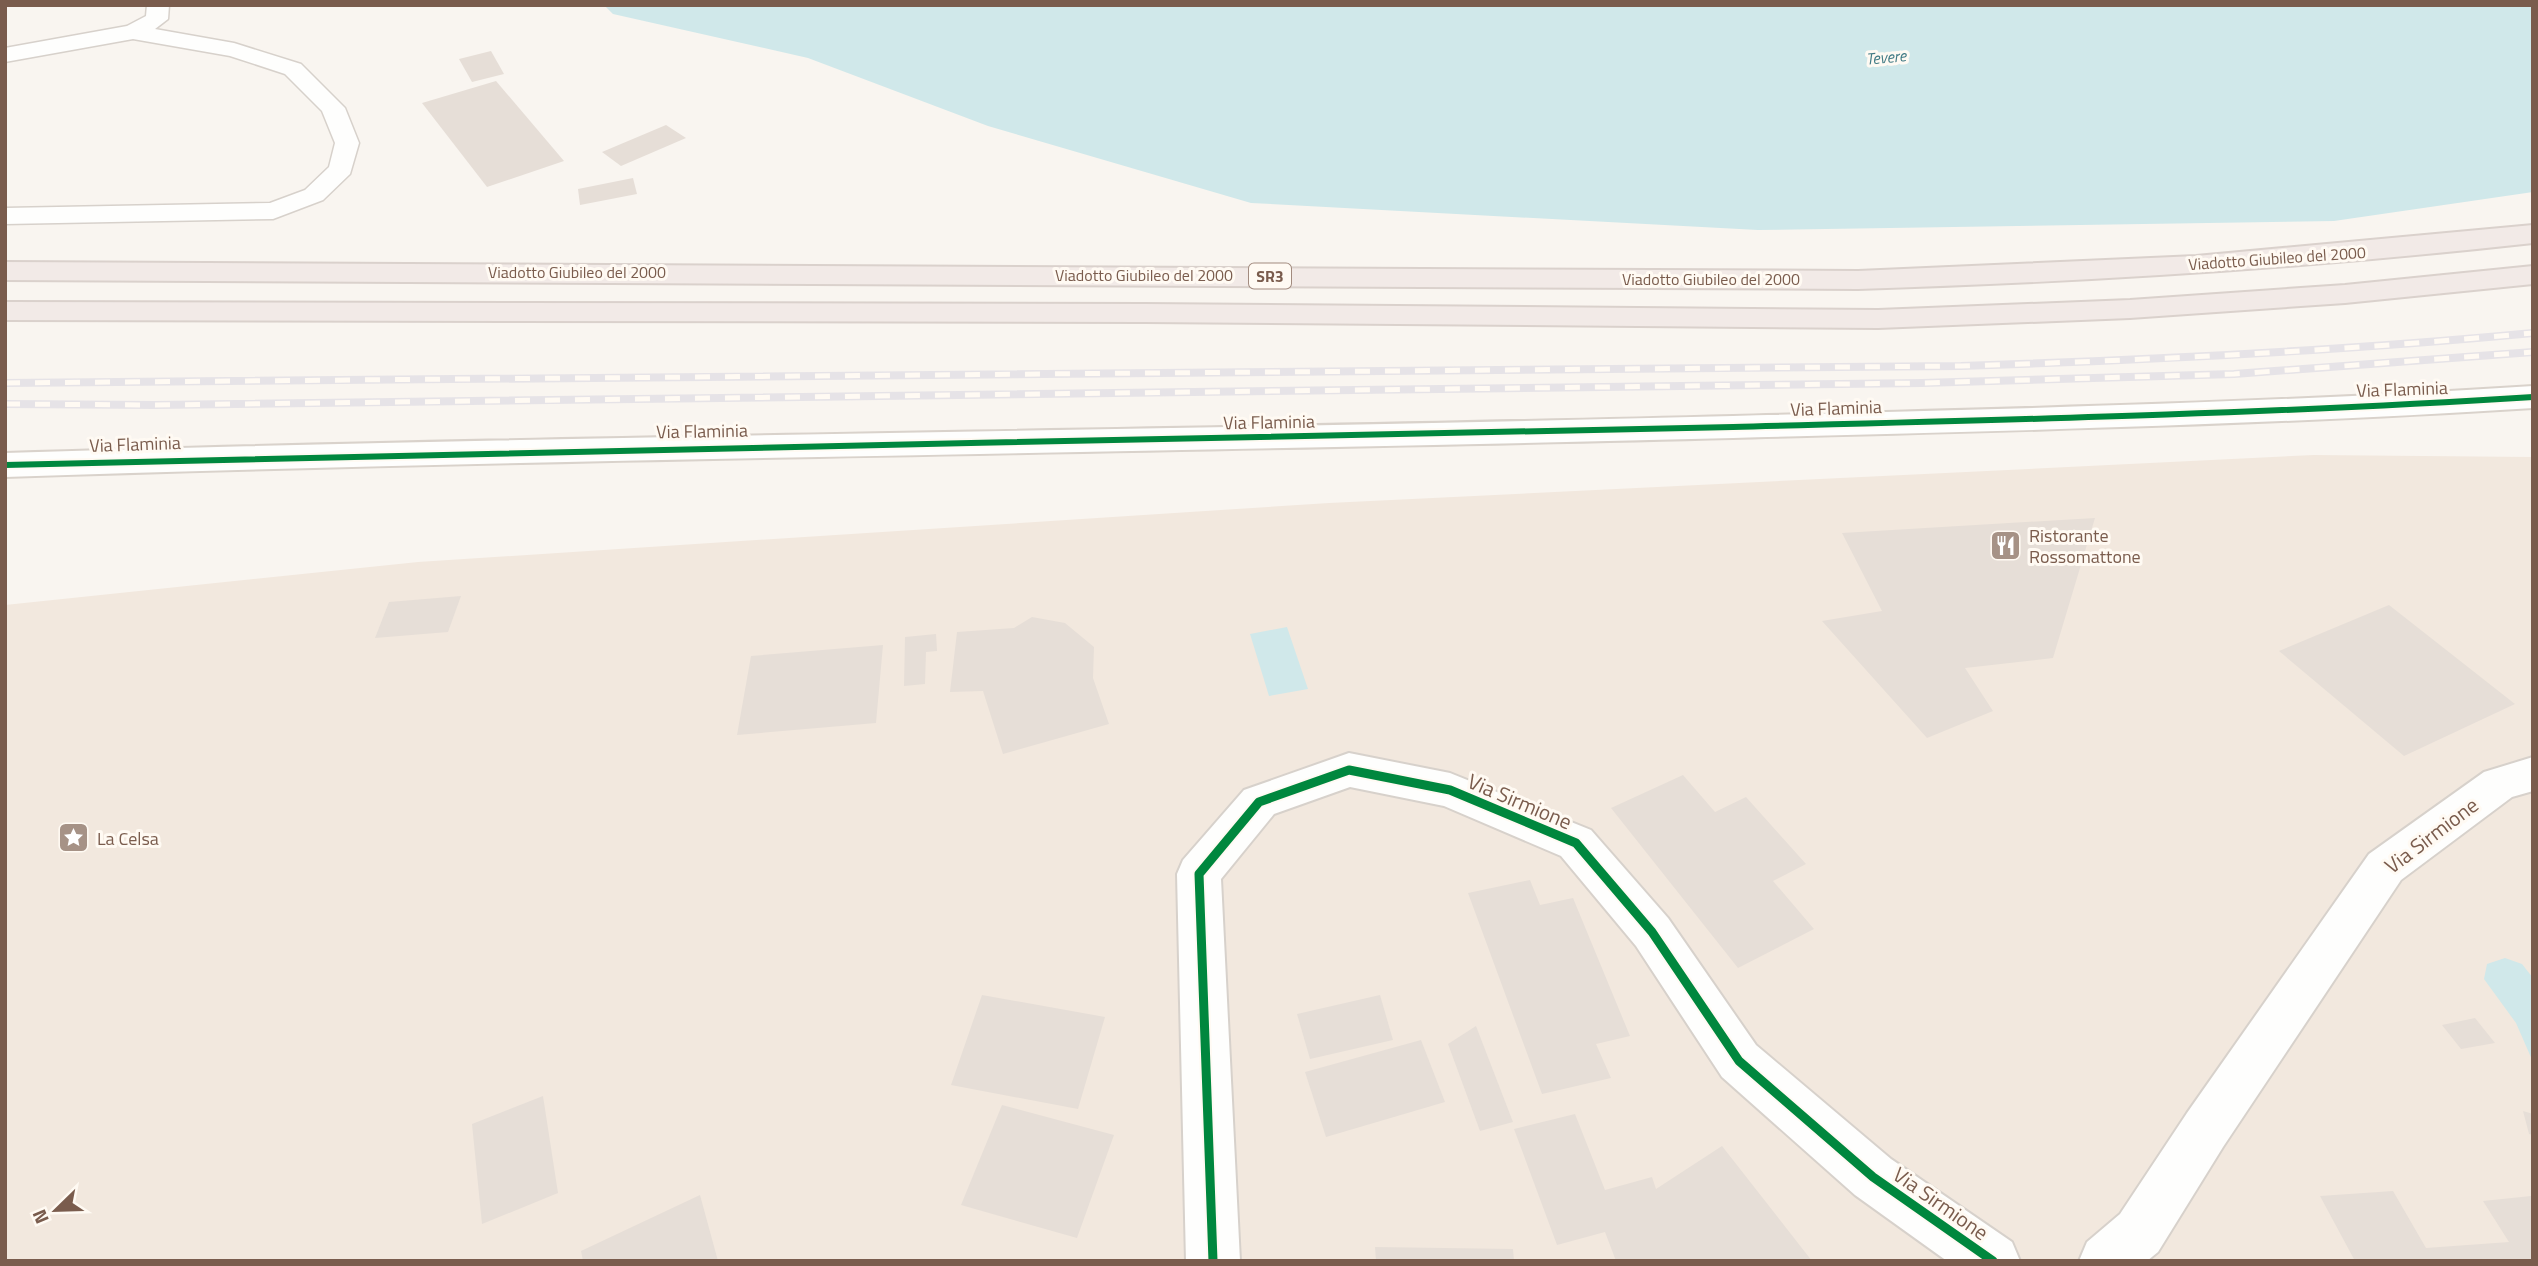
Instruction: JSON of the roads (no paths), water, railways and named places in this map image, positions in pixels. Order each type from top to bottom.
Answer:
[{"type":"highway","name":"Viadotto Giubileo del 2000","points":[[5,271],[1858,280],[2134,270],[2428,246],[2533,234]]},
{"type":"highway","points":[[5,311],[1145,313],[1878,319],[2143,308],[2345,294],[2533,275]]},
{"type":"street","name":"Via Flaminia","points":[[5,465],[331,453],[1114,441],[1792,426],[2171,414],[2533,397]]},
{"type":"street","name":"Via Sirmione","points":[[1213,1261],[1199,874],[1259,802],[1349,770],[1450,790],[1576,843],[1653,932],[1739,1060],[1873,1177],[1993,1261]]},
{"type":"street","name":"Via Sirmione","points":[[2106,1261],[2139,1233],[2205,1130],[2385,867],[2499,783],[2533,774]]},
{"type":"lane","points":[[5,55],[133,32],[157,19],[158,5]]},
{"type":"lane","points":[[5,216],[273,211],[314,195],[341,169],[347,143],[333,108],[293,69],[234,50],[133,32]]},
{"type":"water","name":"Tevere","points":[[604,5],[2533,5],[2533,192],[2334,221],[1758,230],[1251,203],[988,126],[808,58],[613,14]]},
{"type":"water","points":[[1287,627],[1308,689],[1269,696],[1250,634]]},
{"type":"water","points":[[2505,958],[2522,964],[2533,978],[2533,1062],[2516,1023],[2484,979],[2487,964]]},
{"type":"railway","points":[[5,383],[1961,366],[2247,354],[2533,333]]},
{"type":"railway","points":[[5,404],[155,405],[1922,383],[2234,374],[2533,352]]},
{"type":"place","name":"Ristorante Rossomattone","points":[[2006,545]]},
{"type":"place","name":"La Celsa","points":[[74,838]]}]
